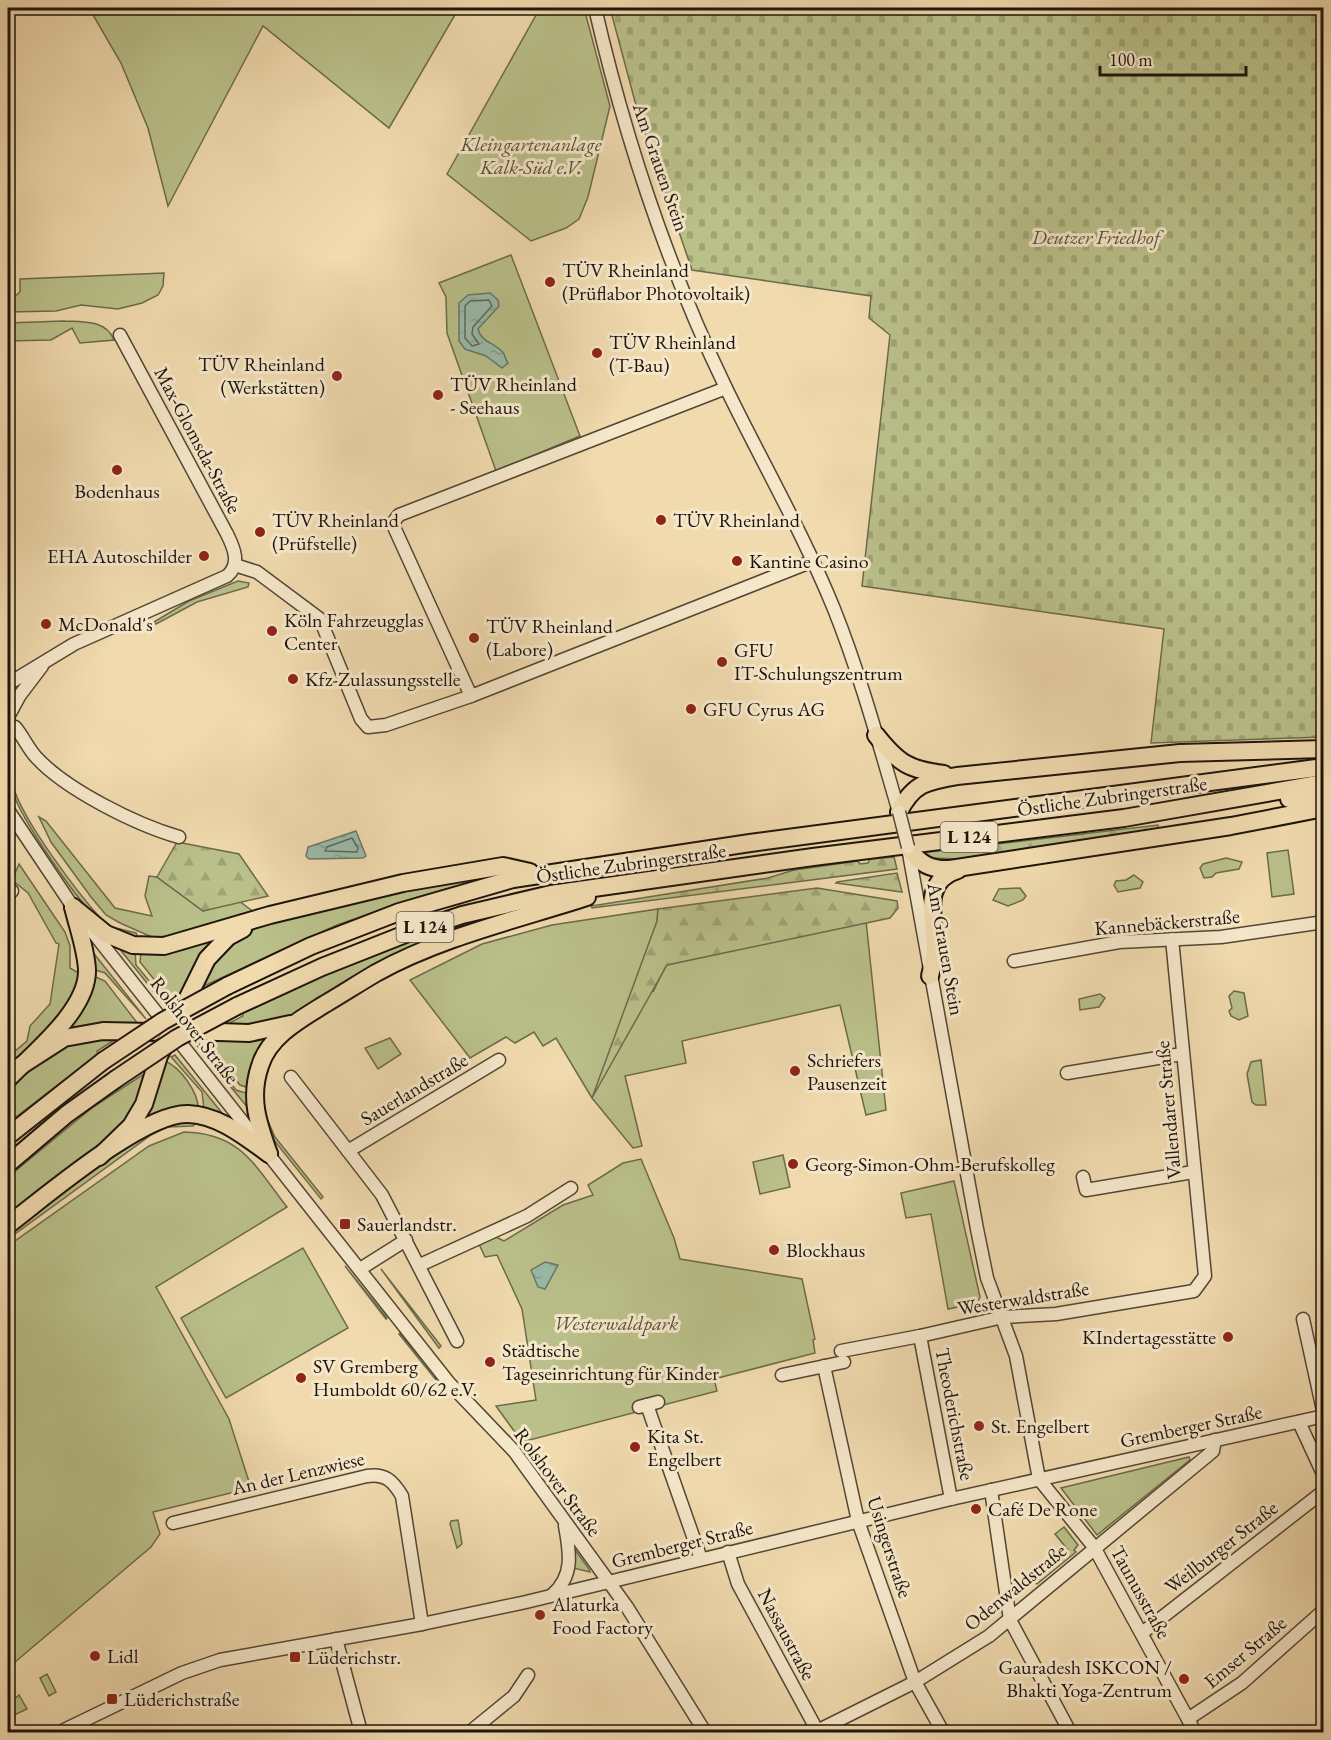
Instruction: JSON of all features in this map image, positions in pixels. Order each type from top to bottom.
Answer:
[{"type":"highway","points":[[876,735],[892,755],[905,766],[957,776]]},
{"type":"highway","points":[[899,812],[911,791],[934,780],[957,776],[1180,753],[1323,749]]},
{"type":"highway","points":[[1062,802],[1123,786],[1323,754]]},
{"type":"highway","name":"Östliche Zubringerstraße","points":[[8,1136],[103,1061],[163,1021],[227,986],[311,946],[399,912],[513,879],[1323,766]]},
{"type":"highway","name":"Östliche Zubringerstraße","points":[[8,1164],[67,1114],[177,1038],[237,1006],[333,962],[462,915],[551,894],[813,857],[1124,818],[1323,783]]},
{"type":"highway","name":"L 124","points":[[1124,818],[1323,795]]},
{"type":"highway","points":[[908,847],[916,859],[928,867],[940,870],[1232,826],[1323,808]]},
{"type":"highway","points":[[73,907],[106,934],[133,945],[164,946],[270,915],[403,883],[503,866],[541,874]]},
{"type":"highway","points":[[930,976],[935,948],[931,906],[938,886],[953,871],[971,866]]},
{"type":"highway","points":[[269,1154],[255,1114],[254,1092],[260,1063],[272,1044],[296,1022],[377,972],[433,947],[491,926],[623,885]]},
{"type":"highway","points":[[13,1073],[65,1019],[83,992],[87,972],[86,957],[73,907]]},
{"type":"highway","points":[[99,1157],[131,1126],[144,1104],[159,1056],[183,1002],[207,959],[228,937],[270,915]]},
{"type":"highway","points":[[13,1073],[64,1038],[103,1031],[249,1033],[296,1022]]},
{"type":"highway","points":[[8,1225],[99,1157],[164,1118],[186,1113],[205,1116],[236,1130],[269,1154]]},
{"type":"street","name":"Am Grauen Stein","points":[[594,8],[618,100],[653,210],[726,388],[813,561],[838,621],[876,735],[908,847],[987,1278],[1016,1356],[1039,1479]]},
{"type":"street","name":"Max-Glomsda-Straße","points":[[120,335],[227,534],[236,556],[235,565]]},
{"type":"street","points":[[471,696],[394,527],[399,515],[726,388]]},
{"type":"street","points":[[8,684],[101,631],[227,576],[235,565],[257,572],[320,619],[361,719],[368,727],[386,725],[471,696],[813,561]]},
{"type":"street","points":[[8,717],[20,695],[45,662]]},
{"type":"street","points":[[8,726],[15,727],[37,758],[54,773],[103,805],[132,820],[179,837]]},
{"type":"street","name":"Rolshover Straße","points":[[8,810],[73,907],[462,1397],[514,1451],[627,1607],[705,1732]]},
{"type":"street","name":"Kannebäckerstraße","points":[[1014,961],[1119,942],[1261,933],[1323,922]]},
{"type":"street","name":"Vallendarer Straße","points":[[1172,939],[1193,1172],[1205,1276]]},
{"type":"street","points":[[1067,1073],[1182,1054]]},
{"type":"street","name":"Sauerlandstraße","points":[[348,1151],[499,1060]]},
{"type":"street","points":[[291,1077],[382,1195],[457,1341]]},
{"type":"street","points":[[1083,1178],[1086,1190],[1193,1172]]},
{"type":"street","points":[[420,1266],[527,1216],[571,1188]]},
{"type":"street","points":[[360,1269],[406,1240]]},
{"type":"street","name":"Westerwaldstraße","points":[[824,1366],[843,1356],[1003,1317],[1056,1314],[1194,1291],[1205,1276]]},
{"type":"street","points":[[1303,1318],[1323,1416]]},
{"type":"street","name":"Theoderichstraße","points":[[920,1336],[951,1499]]},
{"type":"street","points":[[782,1375],[824,1366]]},
{"type":"street","name":"Usingerstraße","points":[[824,1366],[858,1521],[915,1682],[943,1732]]},
{"type":"street","points":[[648,1405],[701,1558]]},
{"type":"street","name":"Gremberger Straße","points":[[60,1732],[182,1673],[220,1660],[422,1624],[551,1596],[951,1499],[1323,1416]]},
{"type":"street","points":[[1299,1422],[1323,1476]]},
{"type":"street","name":"Odenwaldstraße","points":[[817,1732],[915,1682],[1010,1620],[1094,1547],[1213,1451],[1215,1440]]},
{"type":"street","name":"An der Lenzwiese","points":[[173,1523],[367,1476],[385,1477],[395,1484],[402,1496],[422,1624]]},
{"type":"street","name":"Taunusstraße","points":[[1039,1479],[1094,1547],[1195,1732]]},
{"type":"street","points":[[991,1490],[1010,1620],[1070,1732]]},
{"type":"street","name":"Weilburger Straße","points":[[1142,1633],[1323,1491]]},
{"type":"street","points":[[551,1596],[562,1586],[568,1572],[570,1561],[565,1522]]},
{"type":"street","name":"Nassaustraße","points":[[728,1552],[738,1584],[817,1732]]},
{"type":"street","name":"Emser Straße","points":[[1188,1719],[1242,1683],[1323,1610]]},
{"type":"street","points":[[336,1639],[360,1732]]},
{"type":"street","points":[[470,1732],[514,1696],[528,1675]]},
{"type":"green space","points":[[89,8],[459,8],[389,128],[263,26],[168,206],[148,128],[121,63]]},
{"type":"green space","name":"Kleingartenanlage Kalk-Süd e.V.","points":[[540,8],[584,8],[610,106],[588,197],[579,219],[566,228],[531,241],[447,174]]},
{"type":"green space","name":"Deutzer Friedhof","points":[[610,8],[1323,8],[1323,737],[1151,743],[1164,629],[862,586],[890,335],[869,318],[871,296],[692,270],[637,109]]},
{"type":"green space","points":[[511,255],[580,436],[496,471],[447,333],[446,297],[439,283]]},
{"type":"green space","points":[[164,273],[163,286],[158,295],[142,303],[118,309],[81,305],[56,311],[8,312],[8,302],[20,292],[20,279]]},
{"type":"green space","points":[[63,321],[99,325],[110,333],[114,340],[80,343],[72,328],[51,340],[8,341],[8,323]]},
{"type":"green space","points":[[238,581],[249,583],[248,587],[197,602],[156,624],[154,622],[189,601]]},
{"type":"green space","points":[[11,735],[9,760],[13,786],[39,836],[65,875],[102,920],[112,927],[136,933],[138,938],[116,932],[98,919],[77,896],[40,843],[15,798],[10,783],[6,749]]},
{"type":"green space","points":[[39,817],[46,821],[115,908],[152,916],[145,896],[149,876],[157,877],[203,911],[239,901],[255,913],[196,931],[154,938],[120,923],[106,915],[91,897],[51,842]]},
{"type":"green space","points":[[1158,825],[1158,829],[960,859],[930,858],[919,853]]},
{"type":"green space","points":[[177,842],[239,854],[268,896],[203,911],[157,877]]},
{"type":"green space","points":[[1288,850],[1294,894],[1272,897],[1267,853]]},
{"type":"green space","points":[[894,857],[897,869],[592,908],[591,906],[768,878],[794,870],[858,861],[860,864],[868,863],[870,859]]},
{"type":"green space","points":[[1226,858],[1242,862],[1239,869],[1216,873],[1212,877],[1204,878],[1200,868],[1203,864]]},
{"type":"green space","points":[[19,864],[65,932],[70,946],[70,968],[82,975],[69,1008],[8,1071],[8,1057],[27,1041],[30,1026],[50,1004],[59,944],[56,943],[28,893],[12,880]]},
{"type":"green space","points":[[897,873],[902,892],[836,883],[837,882]]},
{"type":"green space","points":[[484,875],[485,878],[418,897],[337,925],[197,989],[210,966],[237,938],[260,926],[339,903]]},
{"type":"green space","points":[[1134,875],[1143,882],[1140,888],[1118,892],[1114,885],[1116,881],[1126,880]]},
{"type":"green space","points":[[817,888],[897,901],[898,908],[890,918],[667,965],[592,1098],[657,921],[658,909]]},
{"type":"green space","points":[[1020,888],[1026,896],[1023,900],[1008,906],[993,900],[999,889]]},
{"type":"green space","points":[[658,909],[653,992],[666,965],[866,921],[886,1110],[866,1115],[840,1005],[682,1041],[686,1063],[625,1076],[642,1146],[633,1148],[592,1098],[556,1038],[543,1046],[534,1032],[515,1043],[506,1037],[470,1058],[410,980],[482,944],[552,925]]},
{"type":"green space","points":[[463,925],[287,1019],[264,1026],[222,1027],[243,1016],[242,1013],[323,975],[406,943]]},
{"type":"green space","points":[[229,932],[183,997],[175,1001],[165,993],[140,962],[141,952]]},
{"type":"green space","points":[[119,948],[135,951],[136,965],[169,1005],[166,1007]]},
{"type":"green space","points":[[93,953],[146,1019],[105,973],[92,969]]},
{"type":"green space","points":[[91,975],[105,981],[138,1024],[67,1034],[66,1028]]},
{"type":"green space","points":[[1234,991],[1244,993],[1248,1016],[1239,1020],[1231,1016],[1229,1011],[1232,1008],[1229,996]]},
{"type":"green space","points":[[1100,994],[1105,998],[1099,1007],[1080,1010],[1079,999]]},
{"type":"green space","points":[[276,1033],[249,1088],[240,1085],[203,1039]]},
{"type":"green space","points":[[119,1037],[97,1051],[98,1054],[8,1123],[8,1088],[24,1072],[63,1046]]},
{"type":"green space","points":[[390,1038],[401,1054],[378,1069],[365,1048]]},
{"type":"green space","points":[[197,1041],[236,1090],[249,1094],[248,1108],[195,1043]]},
{"type":"green space","points":[[175,1055],[221,1114],[204,1110],[202,1092],[171,1057]]},
{"type":"green space","points":[[1261,1060],[1266,1105],[1256,1105],[1252,1102],[1247,1074],[1251,1062]]},
{"type":"green space","points":[[165,1061],[177,1069],[188,1081],[198,1109],[141,1124]]},
{"type":"green space","points":[[150,1070],[124,1126],[8,1218],[8,1177],[93,1107]]},
{"type":"green space","points":[[262,1095],[267,1119],[275,1137],[323,1197],[321,1199],[269,1134]]},
{"type":"green space","points":[[166,1122],[197,1122],[193,1126],[167,1127],[151,1135],[8,1239],[8,1233],[85,1175]]},
{"type":"green space","points":[[184,1132],[220,1138],[233,1145],[245,1154],[287,1207],[156,1287],[229,1419],[251,1488],[153,1512],[160,1534],[151,1547],[8,1668],[8,1246],[149,1146]]},
{"type":"green space","points":[[783,1155],[790,1187],[760,1194],[753,1162]]},
{"type":"green space","name":"Westerwaldpark","points":[[641,1159],[674,1238],[680,1259],[802,1279],[815,1339],[813,1340],[815,1353],[714,1379],[717,1391],[522,1442],[496,1406],[536,1400],[522,1309],[497,1255],[485,1257],[479,1244],[494,1236],[504,1241],[563,1205],[593,1195],[588,1185],[623,1163]]},
{"type":"green space","points":[[954,1181],[980,1297],[977,1303],[948,1309],[931,1214],[906,1218],[901,1193]]},
{"type":"green space","points":[[303,1248],[348,1328],[226,1398],[181,1318]]},
{"type":"green space","points":[[345,1266],[387,1318],[386,1319]]},
{"type":"green space","points":[[381,1269],[441,1346],[439,1348]]},
{"type":"green space","points":[[399,1334],[442,1384],[441,1386]]},
{"type":"green space","points":[[1189,1457],[1190,1460],[1097,1535],[1061,1488]]},
{"type":"green space","points":[[458,1520],[462,1544],[457,1548],[450,1524],[451,1521]]},
{"type":"green space","points":[[1064,1527],[1078,1545],[1074,1550],[1076,1552],[1037,1584],[1033,1580],[1068,1550],[1055,1534]]},
{"type":"green space","points":[[573,1547],[589,1569],[590,1572],[573,1568]]},
{"type":"green space","points":[[47,1674],[56,1692],[49,1696],[40,1678]]},
{"type":"green space","points":[[19,1695],[27,1709],[8,1718],[8,1705]]},
{"type":"water","points":[[490,293],[498,300],[499,306],[478,329],[482,337],[504,354],[508,363],[502,368],[486,356],[465,349],[459,341],[459,303],[468,295]]},
{"type":"water","points":[[356,831],[366,856],[363,858],[309,859],[306,856],[308,847]]},
{"type":"water","points":[[545,1262],[558,1265],[545,1289],[538,1287],[531,1270]]},
{"type":"place","name":"TÜV Rheinland (Prüflabor Photovoltaik)","points":[[550,282]]},
{"type":"place","name":"TÜV Rheinland (T-Bau)","points":[[597,353]]},
{"type":"place","name":"TÜV Rheinland (Werkstätten)","points":[[337,376]]},
{"type":"place","name":"TÜV Rheinland - Seehaus","points":[[438,395]]},
{"type":"place","name":"Bodenhaus","points":[[117,470]]},
{"type":"place","name":"TÜV Rheinland","points":[[661,520]]},
{"type":"place","name":"TÜV Rheinland (Prüfstelle)","points":[[260,532]]},
{"type":"place","name":"EHA Autoschilder","points":[[204,556]]},
{"type":"place","name":"Kantine Casino","points":[[737,561]]},
{"type":"place","name":"McDonald's","points":[[46,624]]},
{"type":"place","name":"Köln Fahrzeugglas Center","points":[[272,631]]},
{"type":"place","name":"TÜV Rheinland (Labore)","points":[[474,638]]},
{"type":"place","name":"GFU IT-Schulungszentrum","points":[[722,662]]},
{"type":"place","name":"Kfz-Zulassungsstelle","points":[[293,679]]},
{"type":"place","name":"GFU Cyrus AG","points":[[691,709]]},
{"type":"place","name":"Schriefers Pausenzeit","points":[[795,1071]]},
{"type":"place","name":"Georg-Simon-Ohm-Berufskolleg","points":[[793,1164]]},
{"type":"place","name":"Sauerlandstr.","points":[[345,1224]]},
{"type":"place","name":"Blockhaus","points":[[774,1250]]},
{"type":"place","name":"KIndertagesstätte","points":[[1228,1337]]},
{"type":"place","name":"Städtische Tageseinrichtung für Kinder","points":[[490,1362]]},
{"type":"place","name":"SV Gremberg Humboldt 60/62 e.V.","points":[[301,1378]]},
{"type":"place","name":"St. Engelbert","points":[[979,1426]]},
{"type":"place","name":"Kita St. Engelbert","points":[[635,1447]]},
{"type":"place","name":"Café De Rone","points":[[976,1509]]},
{"type":"place","name":"Alaturka Food Factory","points":[[540,1615]]},
{"type":"place","name":"Lidl","points":[[95,1656]]},
{"type":"place","name":"Lüderichstr.","points":[[295,1657]]},
{"type":"place","name":"Gauradesh ISKCON / Bhakti Yoga-Zentrum","points":[[1184,1679]]},
{"type":"place","name":"Lüderichstraße","points":[[112,1699]]}]
